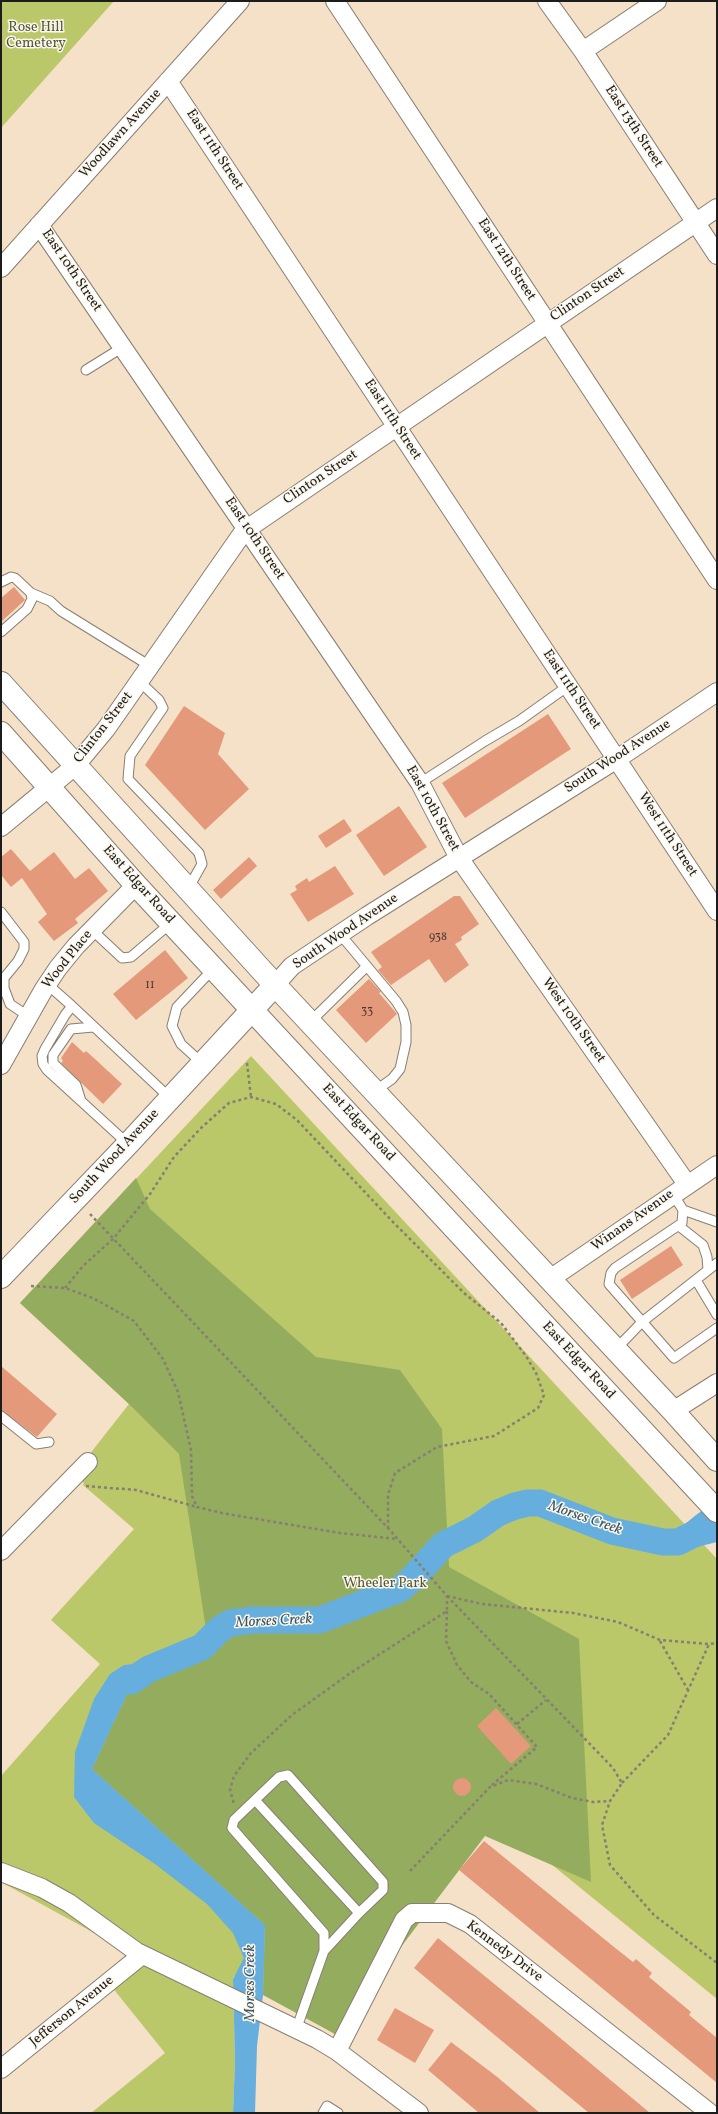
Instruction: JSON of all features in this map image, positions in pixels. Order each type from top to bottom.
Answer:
[{"type":"main road","points":[[1,684],[76,764],[275,986],[616,1349],[712,1454]]},
{"type":"main road","name":"East Edgar Road","points":[[1,733],[51,786],[136,884],[717,1511]]},
{"type":"main road","name":"South Wood Avenue","points":[[1,1277],[128,1144],[275,986]]},
{"type":"street","name":"Woodlawn Avenue","points":[[1,268],[240,1]]},
{"type":"street","name":"East 12th Street","points":[[335,1],[717,580]]},
{"type":"street","name":"East 13th Street","points":[[547,1],[583,51],[717,255]]},
{"type":"street","points":[[583,51],[657,1]]},
{"type":"street","name":"East 11th Street","points":[[168,81],[616,759]]},
{"type":"street","name":"Clinton Street","points":[[1,826],[76,764],[106,730],[247,528],[717,208]]},
{"type":"street","name":"East 10th Street","points":[[39,225],[420,783],[459,858]]},
{"type":"street","name":"South Wood Avenue","points":[[275,986],[292,966],[340,934],[616,759],[717,692]]},
{"type":"street","name":"West 11th Street","points":[[616,759],[717,911]]},
{"type":"street","name":"West 10th Street","points":[[459,858],[680,1189]]},
{"type":"street","name":"Wood Place","points":[[1,1065],[47,984],[66,957],[136,884]]},
{"type":"street","name":"Winans Avenue","points":[[550,1279],[717,1165]]},
{"type":"street","points":[[673,1411],[717,1383]]},
{"type":"street","points":[[1,1551],[88,1462]]},
{"type":"street","points":[[1,1872],[70,1903],[142,1955],[338,2051],[419,2113]]},
{"type":"street","name":"Kennedy Drive","points":[[338,2051],[404,1920],[412,1913],[448,1913],[470,1924],[710,2113]]},
{"type":"street","name":"Jefferson Avenue","points":[[1,2069],[142,1955]]},
{"type":"lane","points":[[86,370],[123,347]]},
{"type":"lane","points":[[1,582],[4,579],[15,578],[31,593],[50,601],[144,674],[163,708],[130,756],[128,779],[199,853],[202,864],[188,889]]},
{"type":"lane","points":[[1,632],[31,604],[31,593]]},
{"type":"lane","points":[[420,783],[493,736],[520,721],[568,686]]},
{"type":"lane","points":[[1,912],[24,942],[24,949],[18,961],[4,978],[4,988],[10,1004],[28,1016]]},
{"type":"lane","points":[[92,930],[122,958],[131,957],[172,922]]},
{"type":"lane","points":[[340,934],[366,967],[396,1001],[403,1012],[406,1025],[406,1042],[400,1069],[392,1079],[375,1092]]},
{"type":"lane","points":[[310,1022],[366,967]]},
{"type":"lane","points":[[203,1064],[181,1044],[172,1026],[177,1007],[198,982],[214,968]]},
{"type":"lane","points":[[47,984],[170,1098]]},
{"type":"lane","points":[[72,1006],[64,1015],[42,1056],[47,1070],[128,1144]]},
{"type":"lane","points":[[81,1101],[76,1085],[53,1063],[53,1055],[62,1039],[71,1029],[93,1027]]},
{"type":"lane","points":[[680,1189],[684,1218],[682,1223],[614,1268],[611,1273],[611,1288],[674,1358],[717,1328]]},
{"type":"lane","points":[[683,1210],[717,1222]]},
{"type":"lane","points":[[679,1226],[703,1245],[707,1257],[708,1270]]},
{"type":"lane","points":[[616,1349],[642,1322],[717,1264]]},
{"type":"lane","points":[[696,1280],[717,1315]]},
{"type":"lane","points":[[1,1416],[36,1444],[48,1442]]},
{"type":"lane","points":[[296,2030],[324,1951],[324,1933],[232,1828],[234,1820],[279,1777],[288,1776],[383,1882],[383,1890],[359,1912],[324,1951]]},
{"type":"lane","points":[[255,1800],[359,1912]]},
{"type":"lane","points":[[323,2113],[327,2106],[338,2113]]},
{"type":"path","points":[[247,1063],[251,1097]]},
{"type":"path","points":[[65,1288],[83,1266],[112,1238],[150,1194],[174,1157],[201,1128],[229,1103],[251,1097],[276,1104],[297,1120],[393,1222],[453,1282],[501,1323],[526,1356],[536,1373],[544,1395],[538,1408],[494,1436],[437,1448],[396,1473],[388,1495],[388,1528]]},
{"type":"path","points":[[90,1214],[388,1528],[447,1596],[613,1768],[622,1783]]},
{"type":"path","points":[[31,1286],[65,1288],[93,1298],[134,1321],[164,1359],[178,1392],[190,1450],[192,1496],[197,1507]]},
{"type":"path","points":[[83,1485],[136,1490],[222,1513],[340,1533],[397,1539]]},
{"type":"path","points":[[410,1871],[490,1787],[537,1747],[489,1694],[471,1682],[457,1665],[446,1641],[447,1596]]},
{"type":"path","points":[[447,1596],[482,1604],[573,1613],[610,1621],[660,1640],[709,1644],[717,1643]]},
{"type":"path","points":[[234,1805],[230,1790],[234,1776],[251,1753],[292,1715],[350,1674],[447,1611]]},
{"type":"path","points":[[660,1640],[688,1691]]},
{"type":"path","points":[[709,1644],[668,1735],[622,1783],[610,1801],[602,1825],[610,1865],[654,1915],[717,1963]]},
{"type":"path","points":[[517,1724],[546,1700]]},
{"type":"path","points":[[490,1787],[508,1780],[536,1784],[572,1798],[593,1802],[610,1801]]},
{"type":"green space","name":"Rose Hill Cemetery","points":[[1,1],[114,1],[1,128]]},
{"type":"green space","name":"Wheeler Park","points":[[251,1056],[717,1559],[717,1999],[492,1816],[335,2034],[234,1976],[235,2063],[233,2113],[91,2113],[165,2053],[103,1976],[129,1952],[1,1882],[1,1776],[100,1664],[51,1620],[134,1529],[83,1485],[84,1483],[74,1474],[129,1404],[20,1303]]},
{"type":"green space","points":[[136,1178],[150,1209],[316,1357],[400,1370],[442,1429],[449,1567],[579,1639],[591,1882],[485,1836],[335,2034],[263,1995],[265,1925],[92,1769],[130,1688],[206,1629],[179,1454],[129,1404],[20,1303]]},
{"type":"water","points":[[717,1500],[717,1542],[697,1547],[679,1547],[663,1542],[696,1515]]},
{"type":"water","points":[[162,1663],[130,1688],[92,1769],[265,1925],[263,1995],[257,2046],[255,2113],[233,2113],[235,2063],[233,1979],[244,1958],[233,1933],[207,1904],[155,1864],[94,1823],[74,1797],[75,1752],[94,1699],[110,1674],[124,1665]]},
{"type":"building","points":[[14,587],[25,600],[1,622],[1,598]]},
{"type":"building","points":[[184,706],[225,733],[218,754],[249,789],[205,830],[145,765]]},
{"type":"building","points":[[548,714],[571,749],[465,818],[442,783]]},
{"type":"building","points":[[399,806],[427,847],[384,876],[356,835]]},
{"type":"building","points":[[344,819],[352,831],[326,848],[318,836]]},
{"type":"building","points":[[11,849],[30,871],[54,852],[75,879],[89,868],[108,891],[75,919],[78,923],[54,941],[38,922],[47,914],[22,878],[11,887],[1,875],[1,857]]},
{"type":"building","points":[[249,857],[257,866],[221,899],[213,890]]},
{"type":"building","points":[[335,866],[354,894],[308,922],[290,894],[297,890],[295,886],[307,878],[309,882]]},
{"type":"building","points":[[454,896],[460,896],[479,924],[461,937],[462,940],[455,944],[469,965],[445,983],[429,959],[391,985],[378,970],[382,967],[371,952]]},
{"type":"building","points":[[165,950],[188,978],[136,1020],[113,994]]},
{"type":"building","points":[[369,979],[381,992],[379,993],[397,1014],[366,1043],[336,1010]]},
{"type":"building","points":[[72,1042],[84,1053],[86,1051],[122,1084],[103,1104],[61,1063],[63,1061],[61,1058]]},
{"type":"building","points":[[671,1246],[683,1265],[632,1299],[620,1280]]},
{"type":"building","points":[[1,1366],[57,1414],[37,1437],[1,1410]]},
{"type":"building","points":[[496,1708],[531,1746],[511,1764],[477,1726]]},
{"type":"building","points":[[458,1778],[466,1778],[471,1783],[469,1794],[466,1796],[458,1796],[453,1791],[453,1783]]},
{"type":"building","points":[[484,1841],[633,1962],[636,1959],[652,1973],[649,1977],[691,2012],[689,2015],[717,2038],[717,2083],[459,1870]]},
{"type":"building","points":[[438,1938],[650,2113],[589,2113],[561,2090],[414,1968]]},
{"type":"building","points":[[395,2008],[434,2030],[415,2063],[377,2040]]},
{"type":"building","points":[[451,2042],[496,2076],[540,2113],[479,2113],[428,2070]]},
{"type":"waterway","name":"Morses Creek","points":[[131,1681],[149,1669],[202,1647],[220,1629],[230,1623],[253,1620],[320,1620],[400,1589],[412,1579],[443,1545],[475,1529],[498,1513],[515,1506],[528,1503],[540,1503],[612,1531],[663,1542],[678,1542],[698,1532]]}]
